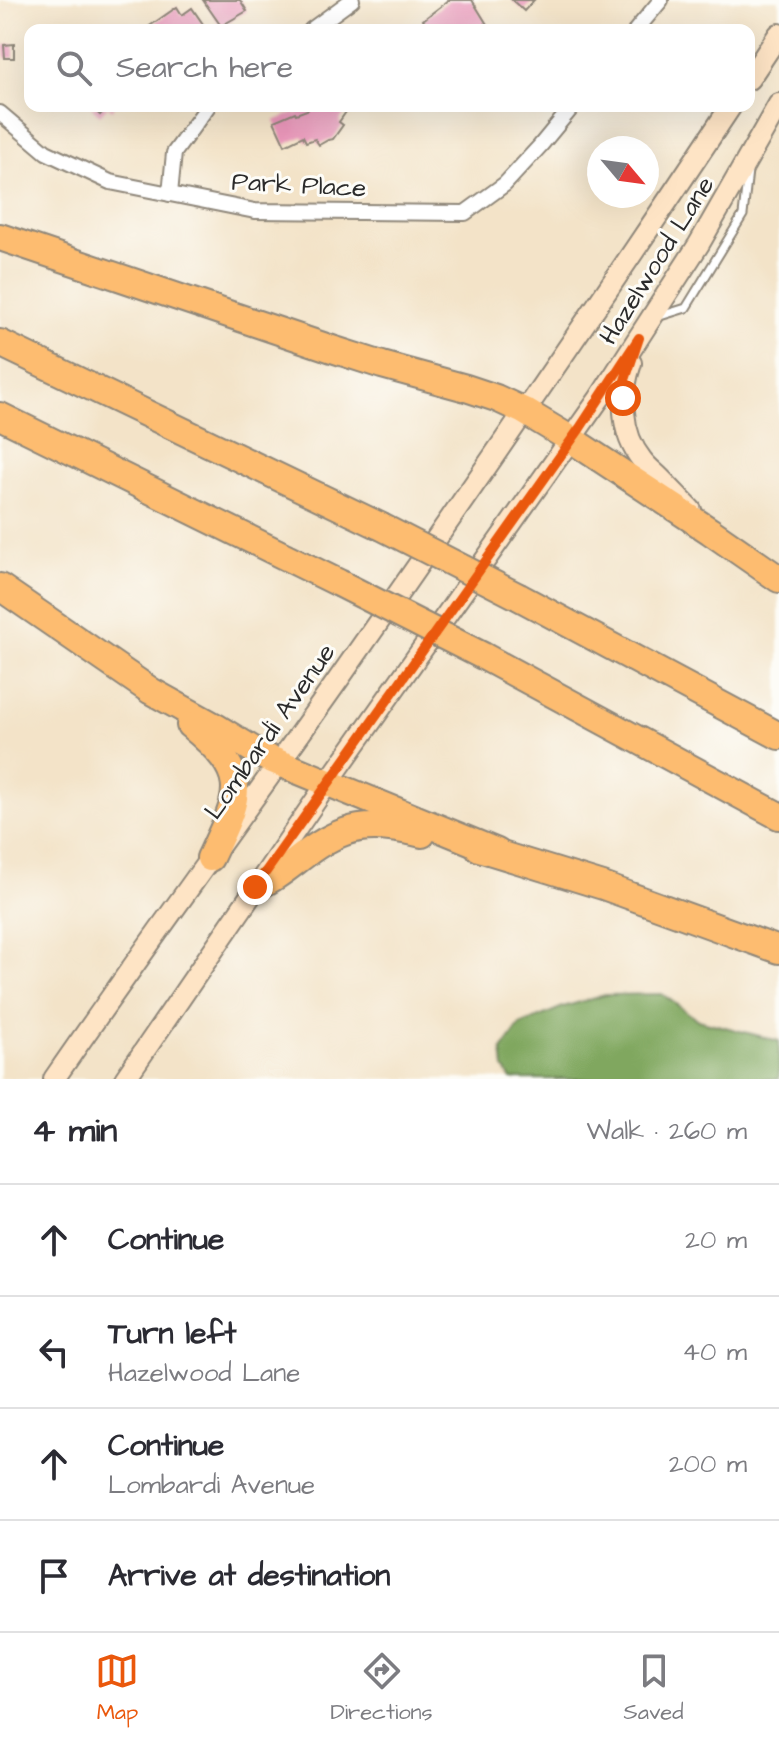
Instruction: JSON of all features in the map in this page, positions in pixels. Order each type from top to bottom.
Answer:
[{"type":"highway","points":[[0,237],[357,357],[496,398],[572,440],[779,579]]},
{"type":"highway","points":[[0,343],[380,526],[779,736]]},
{"type":"highway","points":[[0,416],[483,656],[779,816]]},
{"type":"highway","points":[[0,587],[151,691],[278,763],[497,852],[779,950]]},
{"type":"highway","points":[[151,691],[214,746],[233,772],[236,790],[234,804],[210,858]]},
{"type":"highway","points":[[255,887],[275,877],[326,839],[352,829],[403,830],[497,852]]},
{"type":"main road","points":[[755,70],[779,34]]},
{"type":"main road","name":"Hazelwood Lane","points":[[572,440],[699,244],[779,104]]},
{"type":"main road","name":"Hazelwood Lane","points":[[524,411],[727,112]]},
{"type":"main road","points":[[639,338],[624,383],[625,423],[629,436],[643,461],[710,531]]},
{"type":"main road","name":"Lombardi Avenue","points":[[54,1079],[524,411]]},
{"type":"main road","points":[[125,1079],[327,784],[572,440]]},
{"type":"street","points":[[319,24],[352,0]]},
{"type":"street","points":[[641,24],[661,0]]},
{"type":"street","points":[[170,194],[174,153],[204,112]]},
{"type":"street","name":"Park Place","points":[[0,113],[46,152],[110,182],[255,211],[465,213],[505,184],[568,112]]},
{"type":"green space","points":[[662,994],[698,1020],[779,1041],[779,1079],[511,1079],[504,1068],[502,1050],[520,1025],[563,1007],[605,995]]},
{"type":"building","points":[[203,0],[240,0],[247,11],[220,24]]},
{"type":"building","points":[[449,0],[472,0],[487,24],[426,24],[423,20]]},
{"type":"building","points":[[512,0],[534,0],[524,11]]},
{"type":"building","points":[[177,7],[182,15],[192,8],[203,24],[153,24]]},
{"type":"building","points":[[14,44],[14,58],[5,58],[4,45]]},
{"type":"building","points":[[346,112],[339,122],[343,125],[333,139],[319,145],[315,139],[306,142],[303,136],[285,145],[274,121],[296,114]]},
{"type":"route","points":[[255,887],[580,428],[639,338],[624,383],[623,398]]}]
